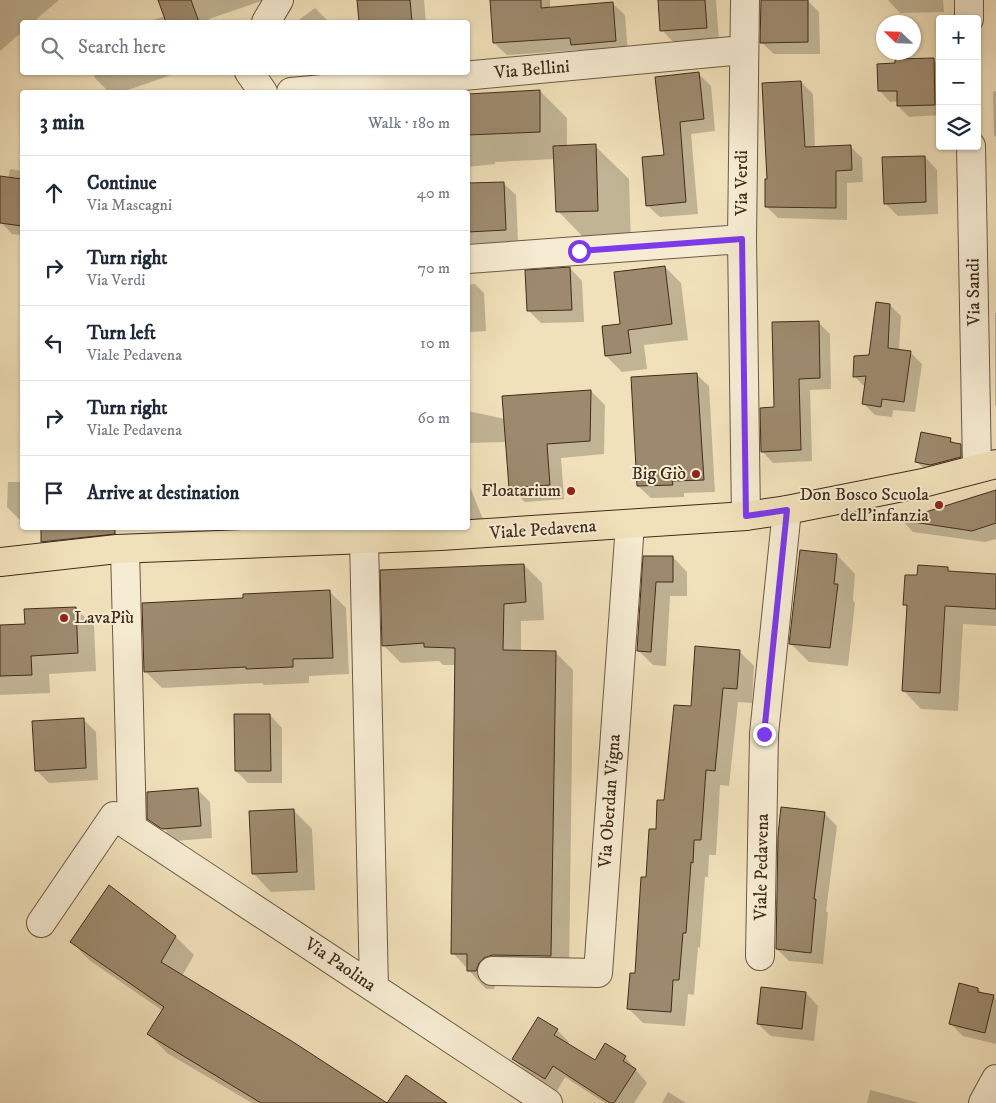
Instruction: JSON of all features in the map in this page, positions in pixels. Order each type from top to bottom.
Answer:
[{"type":"main road","name":"Viale Pedavena","points":[[0,562],[125,549],[364,539],[439,532],[630,524],[746,516],[787,510],[923,483],[987,466]]},
{"type":"street","points":[[267,20],[279,0]]},
{"type":"street","name":"Via Verdi","points":[[745,0],[742,239],[746,516]]},
{"type":"street","points":[[969,0],[969,15]]},
{"type":"street","name":"Via Bellini","points":[[313,90],[743,50]]},
{"type":"street","points":[[251,75],[262,90]]},
{"type":"street","name":"Via Sandi","points":[[972,150],[987,466]]},
{"type":"street","points":[[470,258],[742,239]]},
{"type":"street","name":"Viale Pedavena","points":[[760,956],[764,734],[787,510]]},
{"type":"street","name":"Via Oberdan Vigna","points":[[492,971],[598,973],[630,524]]},
{"type":"street","points":[[364,539],[374,988]]},
{"type":"street","points":[[125,549],[132,828]]},
{"type":"street","name":"Via Paolina","points":[[41,923],[114,816],[548,1103]]},
{"type":"street","points":[[984,1103],[996,1079]]},
{"type":"building","points":[[158,0],[191,0],[198,20],[165,20]]},
{"type":"building","points":[[357,0],[410,0],[412,20],[359,20]]},
{"type":"building","points":[[490,0],[541,0],[541,8],[613,2],[616,41],[571,45],[570,38],[493,43]]},
{"type":"building","points":[[658,0],[705,0],[707,28],[660,31]]},
{"type":"building","points":[[761,0],[808,0],[808,42],[760,43]]},
{"type":"building","points":[[921,58],[934,58],[935,105],[897,106],[897,91],[878,91],[877,64],[895,63],[895,60],[921,60]]},
{"type":"building","points":[[699,72],[704,119],[680,122],[686,202],[646,206],[642,157],[664,155],[655,77]]},
{"type":"building","points":[[801,81],[805,147],[851,145],[852,170],[836,171],[836,208],[765,207],[765,179],[767,179],[762,83]]},
{"type":"building","points":[[540,90],[540,132],[470,135],[470,94]]},
{"type":"building","points":[[596,144],[598,211],[556,212],[553,146]]},
{"type":"building","points":[[925,156],[926,202],[884,204],[882,157]]},
{"type":"building","points":[[0,176],[20,179],[20,226],[0,223]]},
{"type":"building","points":[[504,182],[506,230],[470,232],[470,183]]},
{"type":"building","points":[[665,266],[672,324],[628,330],[631,353],[605,356],[602,326],[620,324],[614,272]]},
{"type":"building","points":[[570,267],[572,310],[527,311],[525,270]]},
{"type":"building","points":[[876,302],[890,304],[888,348],[911,351],[904,402],[882,399],[881,407],[862,404],[866,376],[853,377],[854,356],[869,355]]},
{"type":"building","points":[[819,321],[820,378],[799,379],[801,450],[761,452],[760,408],[774,407],[772,322]]},
{"type":"building","points":[[697,373],[704,480],[672,481],[673,485],[637,486],[631,377]]},
{"type":"building","points":[[591,390],[590,441],[547,444],[550,485],[509,488],[502,396]]},
{"type":"building","points":[[921,432],[951,438],[950,442],[961,444],[961,457],[930,465],[915,462]]},
{"type":"building","points":[[996,490],[996,523],[972,531],[900,520]]},
{"type":"building","points":[[41,530],[115,530],[115,534],[41,542]]},
{"type":"building","points":[[800,550],[837,554],[834,584],[838,584],[830,648],[789,644]]},
{"type":"building","points":[[643,556],[673,556],[673,582],[656,582],[651,652],[637,651]]},
{"type":"building","points":[[524,564],[526,602],[504,604],[503,650],[556,651],[551,956],[492,955],[484,958],[479,963],[476,971],[467,971],[467,954],[451,954],[455,648],[424,647],[424,643],[382,646],[380,570]]},
{"type":"building","points":[[918,565],[948,567],[948,571],[996,574],[996,609],[945,606],[940,693],[902,691],[907,605],[903,605],[905,575],[917,575]]},
{"type":"building","points":[[330,590],[333,658],[293,659],[293,667],[246,669],[246,667],[144,672],[142,603],[243,598],[243,594]]},
{"type":"building","points":[[76,607],[78,653],[31,656],[32,675],[0,676],[0,625],[25,624],[24,609]]},
{"type":"building","points":[[695,646],[740,650],[737,689],[723,688],[715,771],[706,770],[701,840],[694,840],[686,933],[683,933],[679,980],[673,980],[671,1012],[627,1009],[630,973],[635,973],[641,877],[646,877],[649,829],[656,829],[657,800],[664,800],[674,705],[691,706]]},
{"type":"building","points":[[234,714],[270,714],[271,771],[235,771]]},
{"type":"building","points":[[84,718],[86,768],[35,771],[32,721]]},
{"type":"building","points":[[198,788],[201,826],[162,829],[147,819],[147,792]]},
{"type":"building","points":[[781,807],[825,812],[814,899],[816,899],[811,953],[776,949],[778,835]]},
{"type":"building","points":[[294,809],[297,872],[252,874],[249,811]]},
{"type":"building","points":[[109,885],[176,936],[161,962],[290,1040],[387,1103],[261,1103],[147,1034],[164,1007],[70,942]]},
{"type":"building","points":[[959,983],[978,988],[978,992],[994,995],[985,1033],[949,1024]]},
{"type":"building","points":[[761,987],[806,992],[802,1029],[757,1024]]},
{"type":"building","points":[[538,1017],[558,1029],[554,1035],[595,1060],[605,1043],[626,1056],[623,1061],[636,1069],[614,1103],[610,1103],[553,1066],[545,1079],[512,1059]]},
{"type":"building","points":[[406,1075],[447,1103],[387,1103]]},
{"type":"place","name":"Big Giò","points":[[696,474]]},
{"type":"place","name":"Floatarium","points":[[571,491]]},
{"type":"place","name":"Don Bosco Scuola dell'infanzia","points":[[939,505]]},
{"type":"place","name":"LavaPiù","points":[[64,618]]},
{"type":"route","points":[[579,251],[742,239],[746,516],[787,510],[764,734]]}]
